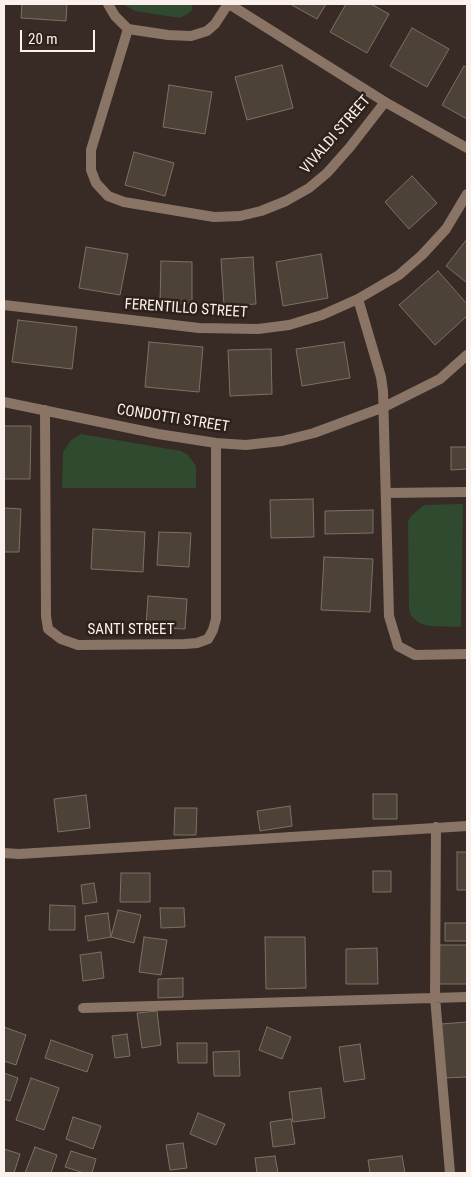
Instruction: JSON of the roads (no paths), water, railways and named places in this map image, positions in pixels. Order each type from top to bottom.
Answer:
[{"type":"street","points":[[108,4],[115,16],[128,29],[168,35],[191,36],[207,31],[215,24],[228,4]]},
{"type":"street","name":"VIVALDI STREET","points":[[228,4],[385,102],[467,148]]},
{"type":"street","name":"VIVALDI STREET","points":[[128,29],[92,150],[91,170],[96,184],[108,196],[124,202],[214,217],[240,216],[286,201],[309,188],[327,173],[385,102]]},
{"type":"street","name":"FERENTILLO STREET","points":[[4,305],[199,328],[258,329],[289,325],[322,315],[358,299],[399,275],[422,255],[446,229],[467,194]]},
{"type":"street","points":[[358,299],[381,377],[384,407],[388,616],[398,646],[415,655],[467,654]]},
{"type":"street","name":"CONDOTTI STREET","points":[[4,402],[158,434],[216,443],[246,445],[282,441],[314,433],[384,407],[440,379],[467,355]]},
{"type":"street","name":"SANTI STREET","points":[[45,410],[46,616],[48,629],[61,639],[78,645],[197,644],[208,639],[214,630],[216,619],[216,443]]},
{"type":"street","points":[[386,493],[467,492]]},
{"type":"street","points":[[4,853],[18,854],[467,826]]},
{"type":"street","points":[[436,828],[435,997],[450,1173]]},
{"type":"street","points":[[83,1008],[467,997]]}]
